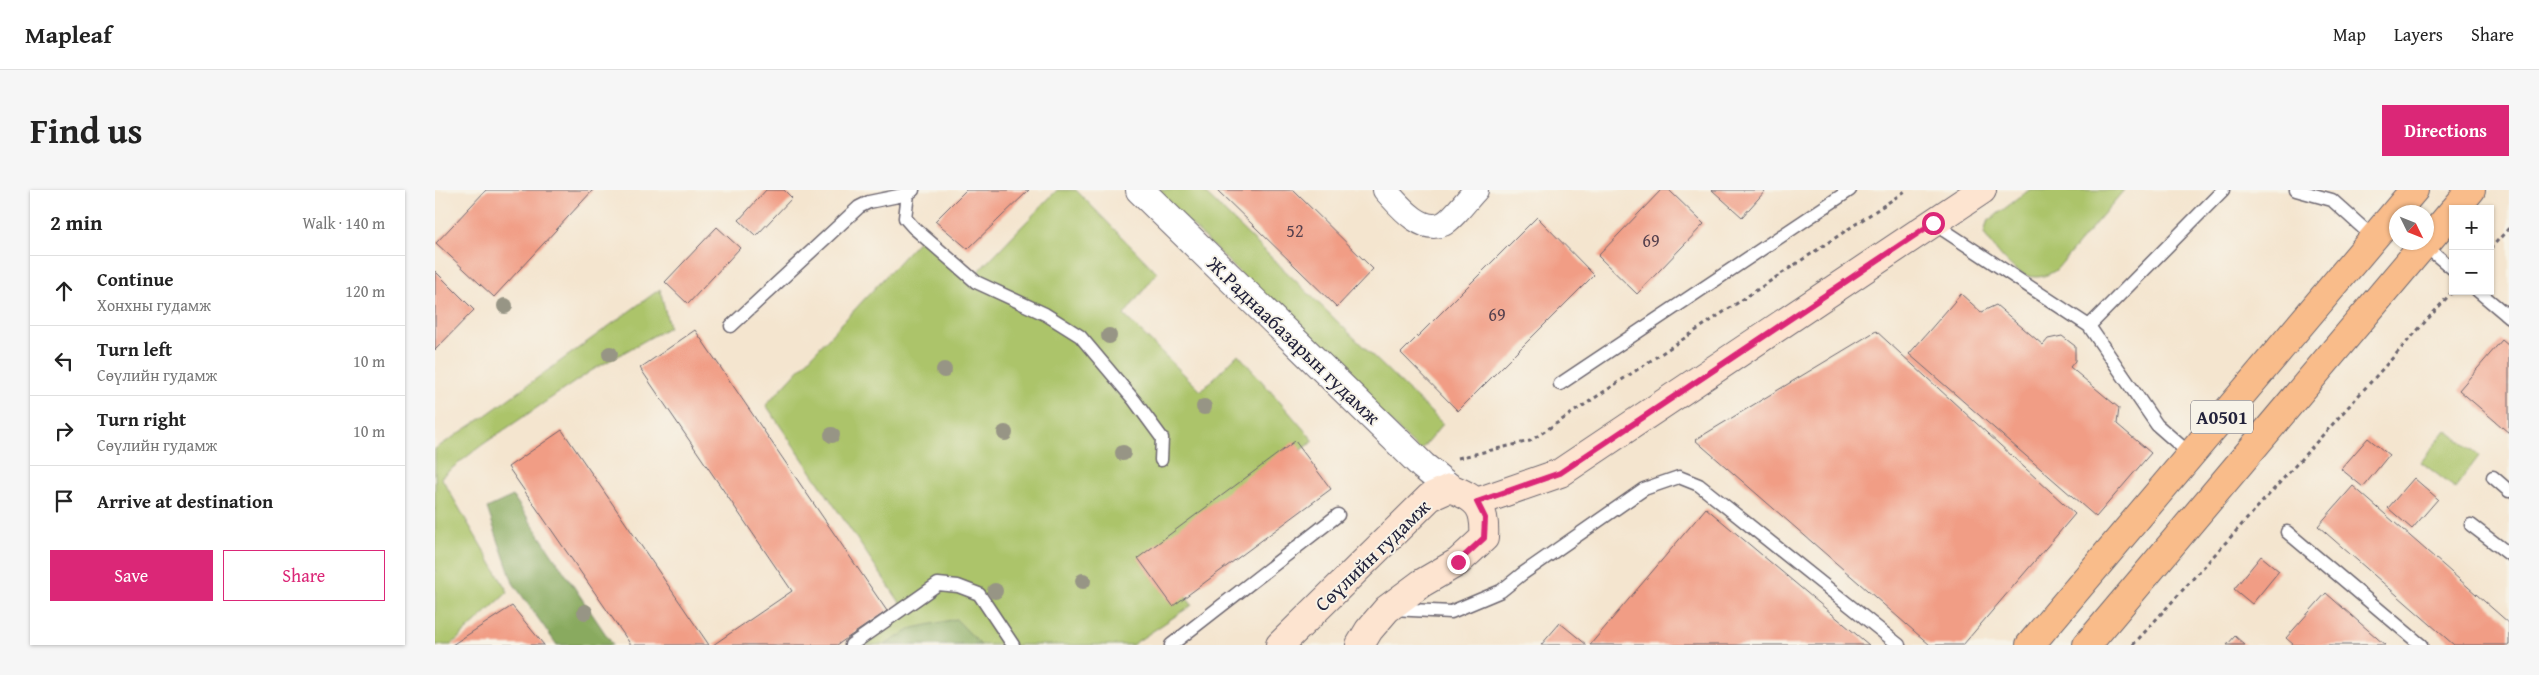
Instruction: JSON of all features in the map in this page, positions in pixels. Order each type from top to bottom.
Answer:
[{"type":"highway","name":"A0501","points":[[2030,645],[2414,190]]},
{"type":"highway","name":"A0501","points":[[2458,205],[2471,190]]},
{"type":"highway","name":"A0501","points":[[2434,234],[2449,216]]},
{"type":"highway","name":"A0501","points":[[2089,644],[2420,250]]},
{"type":"main road","points":[[1360,645],[1369,630],[1387,609],[1423,583],[1458,562],[1484,538],[1485,518],[1477,502],[1560,473],[1982,190]]},
{"type":"main road","name":"Сөүлийн гудамж","points":[[1280,645],[1430,497],[1450,488],[1477,502]]},
{"type":"street","name":"Ж.Раднаабазарын гудамж","points":[[1140,190],[1423,466],[1450,488]]},
{"type":"street","points":[[1385,190],[1409,215],[1431,226],[1444,223],[1477,190]]},
{"type":"lane","points":[[1560,384],[1850,190]]},
{"type":"lane","points":[[2089,326],[2223,190]]},
{"type":"lane","points":[[2296,190],[2332,200],[2374,238]]},
{"type":"lane","points":[[731,326],[859,207],[869,202],[910,192],[905,218],[976,282],[1045,314],[1080,336],[1162,438],[1161,460]]},
{"type":"lane","points":[[1933,223],[2089,326],[2157,425],[2190,454]]},
{"type":"lane","points":[[2433,250],[2449,266]]},
{"type":"lane","points":[[2483,295],[2509,317]]},
{"type":"lane","points":[[1387,609],[1451,612],[1501,591],[1521,574],[1644,489],[1679,477],[1699,485],[1899,645]]},
{"type":"lane","points":[[2493,477],[2509,491]]},
{"type":"lane","points":[[1171,645],[1338,515]]},
{"type":"lane","points":[[2471,525],[2509,554]]},
{"type":"lane","points":[[2287,532],[2421,645]]},
{"type":"lane","points":[[851,645],[938,584],[958,586],[979,594],[1013,645]]},
{"type":"path","points":[[1423,466],[1530,441],[1907,190]]},
{"type":"path","points":[[2494,245],[2509,228]]},
{"type":"path","points":[[2133,645],[2449,295]]},
{"type":"green space","points":[[1057,190],[1076,190],[1157,273],[1124,315],[1201,391],[1238,354],[1314,441],[1156,557],[1192,605],[1132,645],[855,645],[905,610],[766,405],[923,236],[971,279]]},
{"type":"green space","points":[[1156,190],[1202,190],[1443,424],[1420,451]]},
{"type":"green space","points":[[2029,190],[2124,190],[2056,270],[2044,276],[2034,277],[2015,269],[1984,234],[1987,222]]},
{"type":"green space","points":[[660,289],[669,327],[591,371],[482,445],[441,477],[508,592],[451,645],[435,645],[435,449],[482,418]]},
{"type":"green space","points":[[2446,430],[2479,456],[2455,488],[2421,462]]},
{"type":"green space","points":[[513,496],[613,645],[557,645],[513,583],[487,508]]},
{"type":"green space","points":[[956,619],[981,645],[884,645],[913,628]]},
{"type":"building","points":[[486,190],[593,190],[494,297],[436,243]]},
{"type":"building","points":[[766,190],[784,190],[792,198],[756,236],[739,220]]},
{"type":"building","points":[[966,190],[1029,190],[968,249],[935,221]]},
{"type":"building","points":[[1217,190],[1293,190],[1373,269],[1337,307]]},
{"type":"building","points":[[1661,190],[1669,190],[1704,224],[1637,294],[1598,256]]},
{"type":"building","points":[[1712,190],[1766,190],[1742,217]]},
{"type":"building","points":[[1537,217],[1594,275],[1458,411],[1401,353]]},
{"type":"building","points":[[717,227],[740,248],[688,304],[665,282]]},
{"type":"building","points":[[435,271],[474,310],[435,350]]},
{"type":"building","points":[[1961,294],[1981,312],[1996,305],[2043,345],[2048,339],[2062,336],[2075,346],[2075,361],[2070,367],[2119,408],[2117,424],[2151,453],[2096,517],[1909,354]]},
{"type":"building","points":[[695,330],[887,611],[837,645],[713,645],[792,591],[640,368]]},
{"type":"building","points":[[1876,331],[2075,514],[1963,645],[1930,645],[1695,440]]},
{"type":"building","points":[[2502,340],[2509,346],[2509,433],[2459,390]]},
{"type":"building","points":[[562,430],[709,645],[631,645],[508,467]]},
{"type":"building","points":[[2368,438],[2389,455],[2363,487],[2341,469]]},
{"type":"building","points":[[1295,441],[1331,489],[1173,606],[1138,558]]},
{"type":"building","points":[[2414,478],[2438,499],[2412,529],[2388,508]]},
{"type":"building","points":[[2353,486],[2509,623],[2509,645],[2454,645],[2318,526]]},
{"type":"building","points":[[1706,508],[1869,645],[1590,645]]},
{"type":"building","points":[[2261,556],[2279,571],[2252,604],[2234,589]]},
{"type":"building","points":[[2326,593],[2385,645],[2294,645],[2286,638]]},
{"type":"building","points":[[512,606],[544,645],[452,645]]},
{"type":"building","points":[[1560,623],[1587,645],[1541,645]]},
{"type":"building","points":[[2235,636],[2245,645],[2227,645]]},
{"type":"route","points":[[1458,562],[1484,538],[1485,518],[1477,502],[1560,473],[1933,223]]}]
